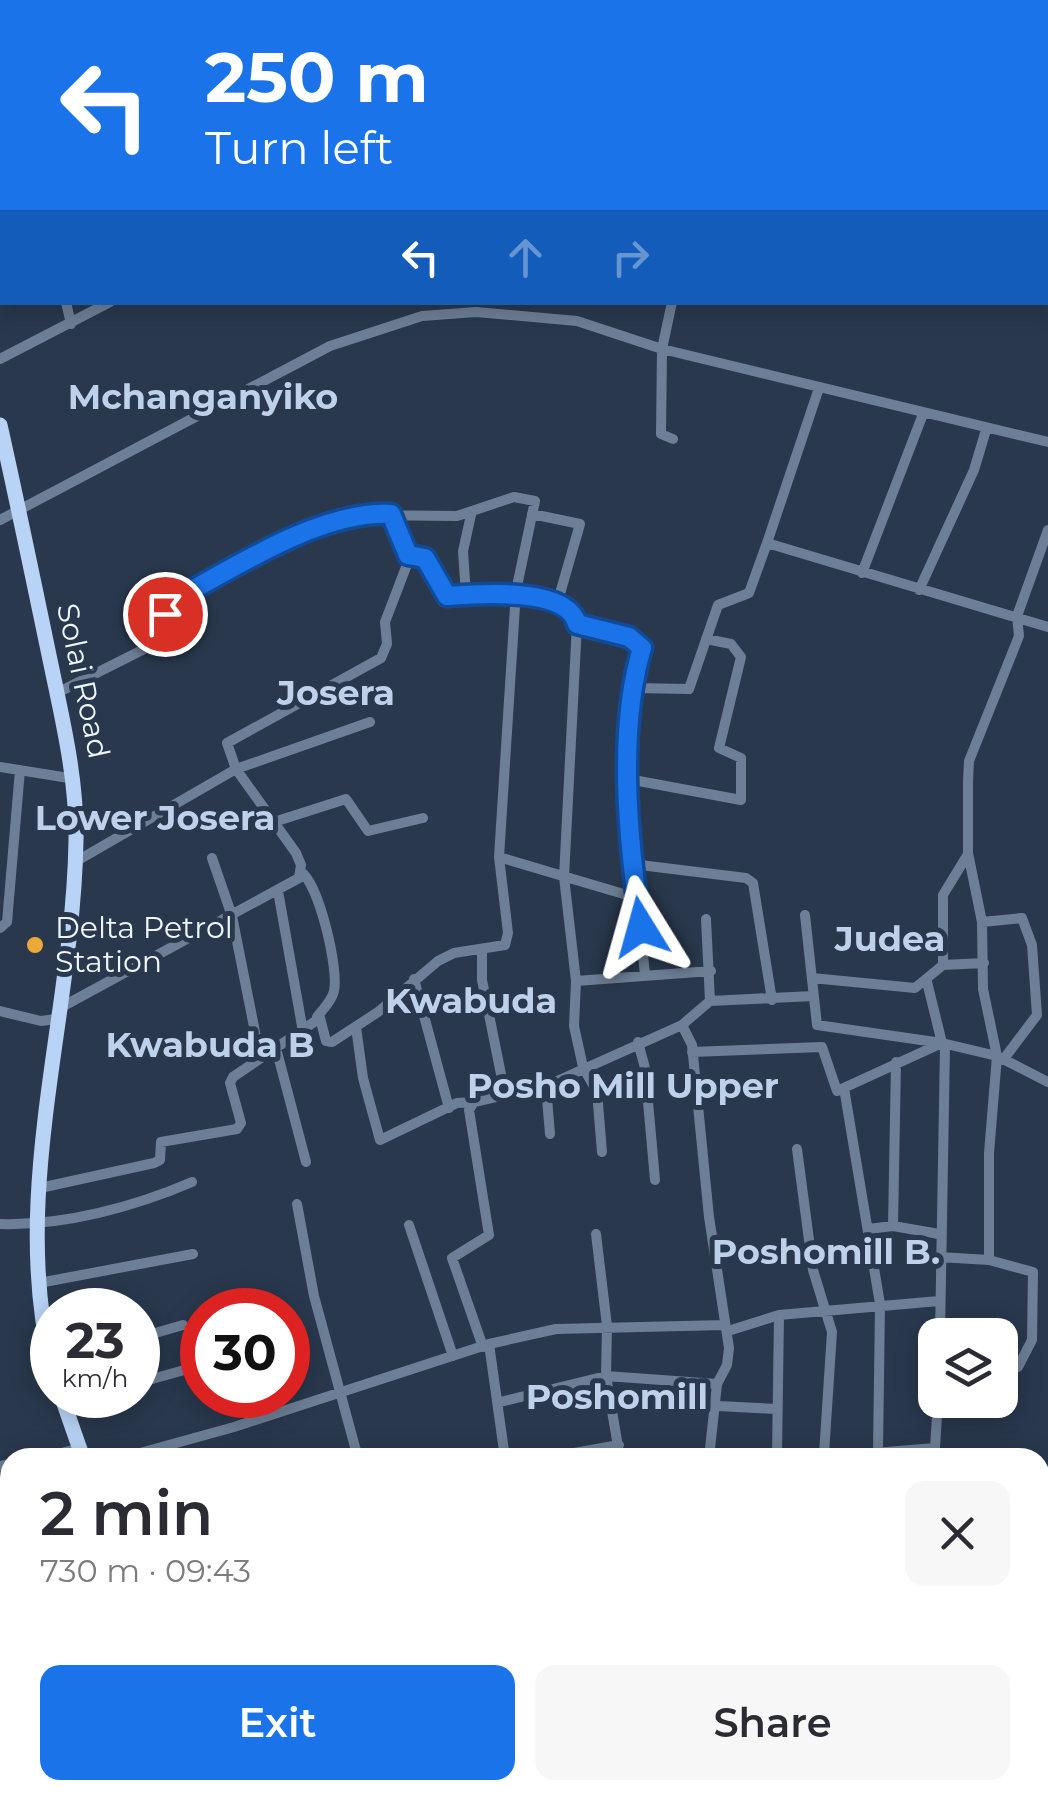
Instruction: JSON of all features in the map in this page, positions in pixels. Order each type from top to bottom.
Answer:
[{"type":"highway","name":"Solai Road","points":[[0,425],[75,779],[75,862],[40,1188],[40,1288]]},
{"type":"highway","points":[[69,1418],[80,1448]]},
{"type":"street","points":[[67,305],[71,324]]},
{"type":"street","points":[[0,359],[105,305]]},
{"type":"street","points":[[671,305],[662,349],[661,434],[674,439]]},
{"type":"street","points":[[0,520],[330,346],[422,316],[476,312],[576,321],[662,349],[1048,442]]},
{"type":"street","points":[[634,688],[689,688],[718,605],[749,593],[819,388]]},
{"type":"street","points":[[862,573],[923,414]]},
{"type":"street","points":[[919,590],[974,470],[986,430]]},
{"type":"street","points":[[57,693],[162,640],[172,626],[165,614],[167,604],[319,526],[357,515],[471,515],[524,496],[535,501],[516,591],[499,857],[508,934],[505,944],[454,953],[414,979],[356,1027],[328,1043],[317,1017]]},
{"type":"street","points":[[40,1188],[150,1165],[160,1160],[161,1142],[237,1129],[241,1123],[231,1081],[317,1017],[334,996],[325,921],[308,876],[301,872],[296,853],[236,769],[228,739],[381,658],[387,644],[385,622],[408,555],[391,514]]},
{"type":"street","points":[[532,514],[580,524],[557,604]]},
{"type":"street","points":[[466,595],[463,551],[471,515]]},
{"type":"street","points":[[989,1260],[988,1153],[1000,1058],[985,1003],[982,922],[968,854],[970,761],[1020,636],[1019,619],[1048,530]]},
{"type":"street","points":[[768,543],[1046,628]]},
{"type":"street","points":[[408,555],[425,558],[447,596],[516,591],[572,612],[577,624],[564,877],[576,981],[574,1026],[584,1067],[597,1092],[602,1152]]},
{"type":"street","points":[[577,624],[629,637],[642,648],[634,688],[628,779],[632,864],[645,976]]},
{"type":"street","points":[[628,779],[741,800],[742,758],[719,748],[719,734],[741,656],[731,644],[706,638]]},
{"type":"street","points":[[75,862],[236,769],[370,722]]},
{"type":"street","points":[[0,767],[75,779]]},
{"type":"street","points":[[0,928],[8,922],[20,770]]},
{"type":"street","points":[[274,822],[346,799],[368,831],[423,818]]},
{"type":"street","points":[[812,978],[915,988],[927,982],[942,965],[943,895],[968,854]]},
{"type":"street","points":[[499,857],[636,898]]},
{"type":"street","points":[[212,858],[232,916],[260,1057]]},
{"type":"street","points":[[632,864],[746,878],[753,883],[759,896],[772,1000]]},
{"type":"street","points":[[0,1011],[41,1020],[56,1014],[278,890],[301,872]]},
{"type":"street","points":[[278,890],[302,1026]]},
{"type":"street","points":[[805,915],[815,1021],[824,1028],[943,1045],[1000,1058],[1026,1067],[1048,1082]]},
{"type":"street","points":[[706,918],[711,971],[706,985],[710,1001]]},
{"type":"street","points":[[982,922],[1022,918],[1032,945],[1037,1016],[1000,1058]]},
{"type":"street","points":[[482,949],[480,967],[505,1094]]},
{"type":"street","points":[[942,965],[984,963]]},
{"type":"street","points":[[576,981],[711,971]]},
{"type":"street","points":[[414,979],[449,1108]]},
{"type":"street","points":[[927,982],[943,1045],[939,1318]]},
{"type":"street","points":[[356,1027],[362,1078],[380,1140],[449,1108],[546,1086],[682,1025],[710,1001],[813,996]]},
{"type":"street","points":[[682,1025],[692,1052],[726,1328],[727,1365],[716,1384],[718,1406],[711,1448]]},
{"type":"street","points":[[638,1042],[645,1068],[655,1180]]},
{"type":"street","points":[[692,1052],[822,1047],[832,1085],[838,1091],[896,1062],[943,1045]]},
{"type":"street","points":[[276,1048],[306,1162]]},
{"type":"street","points":[[893,1226],[896,1062]]},
{"type":"street","points":[[546,1086],[550,1134]]},
{"type":"street","points":[[844,1088],[880,1304],[878,1448]]},
{"type":"street","points":[[474,1102],[469,1110],[476,1168],[490,1234],[452,1258],[486,1345],[500,1402],[504,1448]]},
{"type":"street","points":[[798,1149],[813,1270],[833,1340],[820,1448]]},
{"type":"street","points":[[0,1224],[38,1225],[161,1196],[192,1182]]},
{"type":"street","points":[[297,1204],[338,1394],[355,1448]]},
{"type":"street","points":[[409,1225],[453,1356]]},
{"type":"street","points":[[868,1229],[893,1226],[939,1234]]},
{"type":"street","points":[[596,1234],[606,1326],[606,1376],[619,1448]]},
{"type":"street","points":[[39,1283],[194,1254]]},
{"type":"street","points":[[939,1257],[989,1260],[1033,1272],[1032,1340],[1018,1367]]},
{"type":"street","points":[[156,1448],[486,1345],[556,1330],[606,1326],[726,1328],[779,1316],[880,1304],[939,1302]]},
{"type":"street","points":[[773,1448],[779,1316]]},
{"type":"street","points":[[500,1402],[606,1376],[716,1384]]},
{"type":"street","points":[[718,1406],[776,1410]]},
{"type":"street","points":[[934,1448],[936,1418]]},
{"type":"place","name":"Delta Petrol Station","points":[[35,945]]},
{"type":"district","name":"Mchanganyiko","points":[[203,397]]},
{"type":"district","name":"Josera","points":[[336,693]]},
{"type":"district","name":"Lower Josera","points":[[155,818]]},
{"type":"district","name":"Judea","points":[[890,939]]},
{"type":"district","name":"Kwabuda","points":[[471,1001]]},
{"type":"district","name":"Kwabuda B","points":[[210,1045]]},
{"type":"district","name":"Posho Mill Upper","points":[[623,1086]]},
{"type":"district","name":"Poshomill B.","points":[[826,1252]]},
{"type":"district","name":"Poshomill","points":[[617,1397]]},
{"type":"route","points":[[165,614],[167,604],[319,526],[369,513],[391,514],[408,555],[425,558],[447,596],[516,591],[572,612],[577,624],[634,640],[642,648],[634,688],[628,789],[632,864],[641,927]]}]
